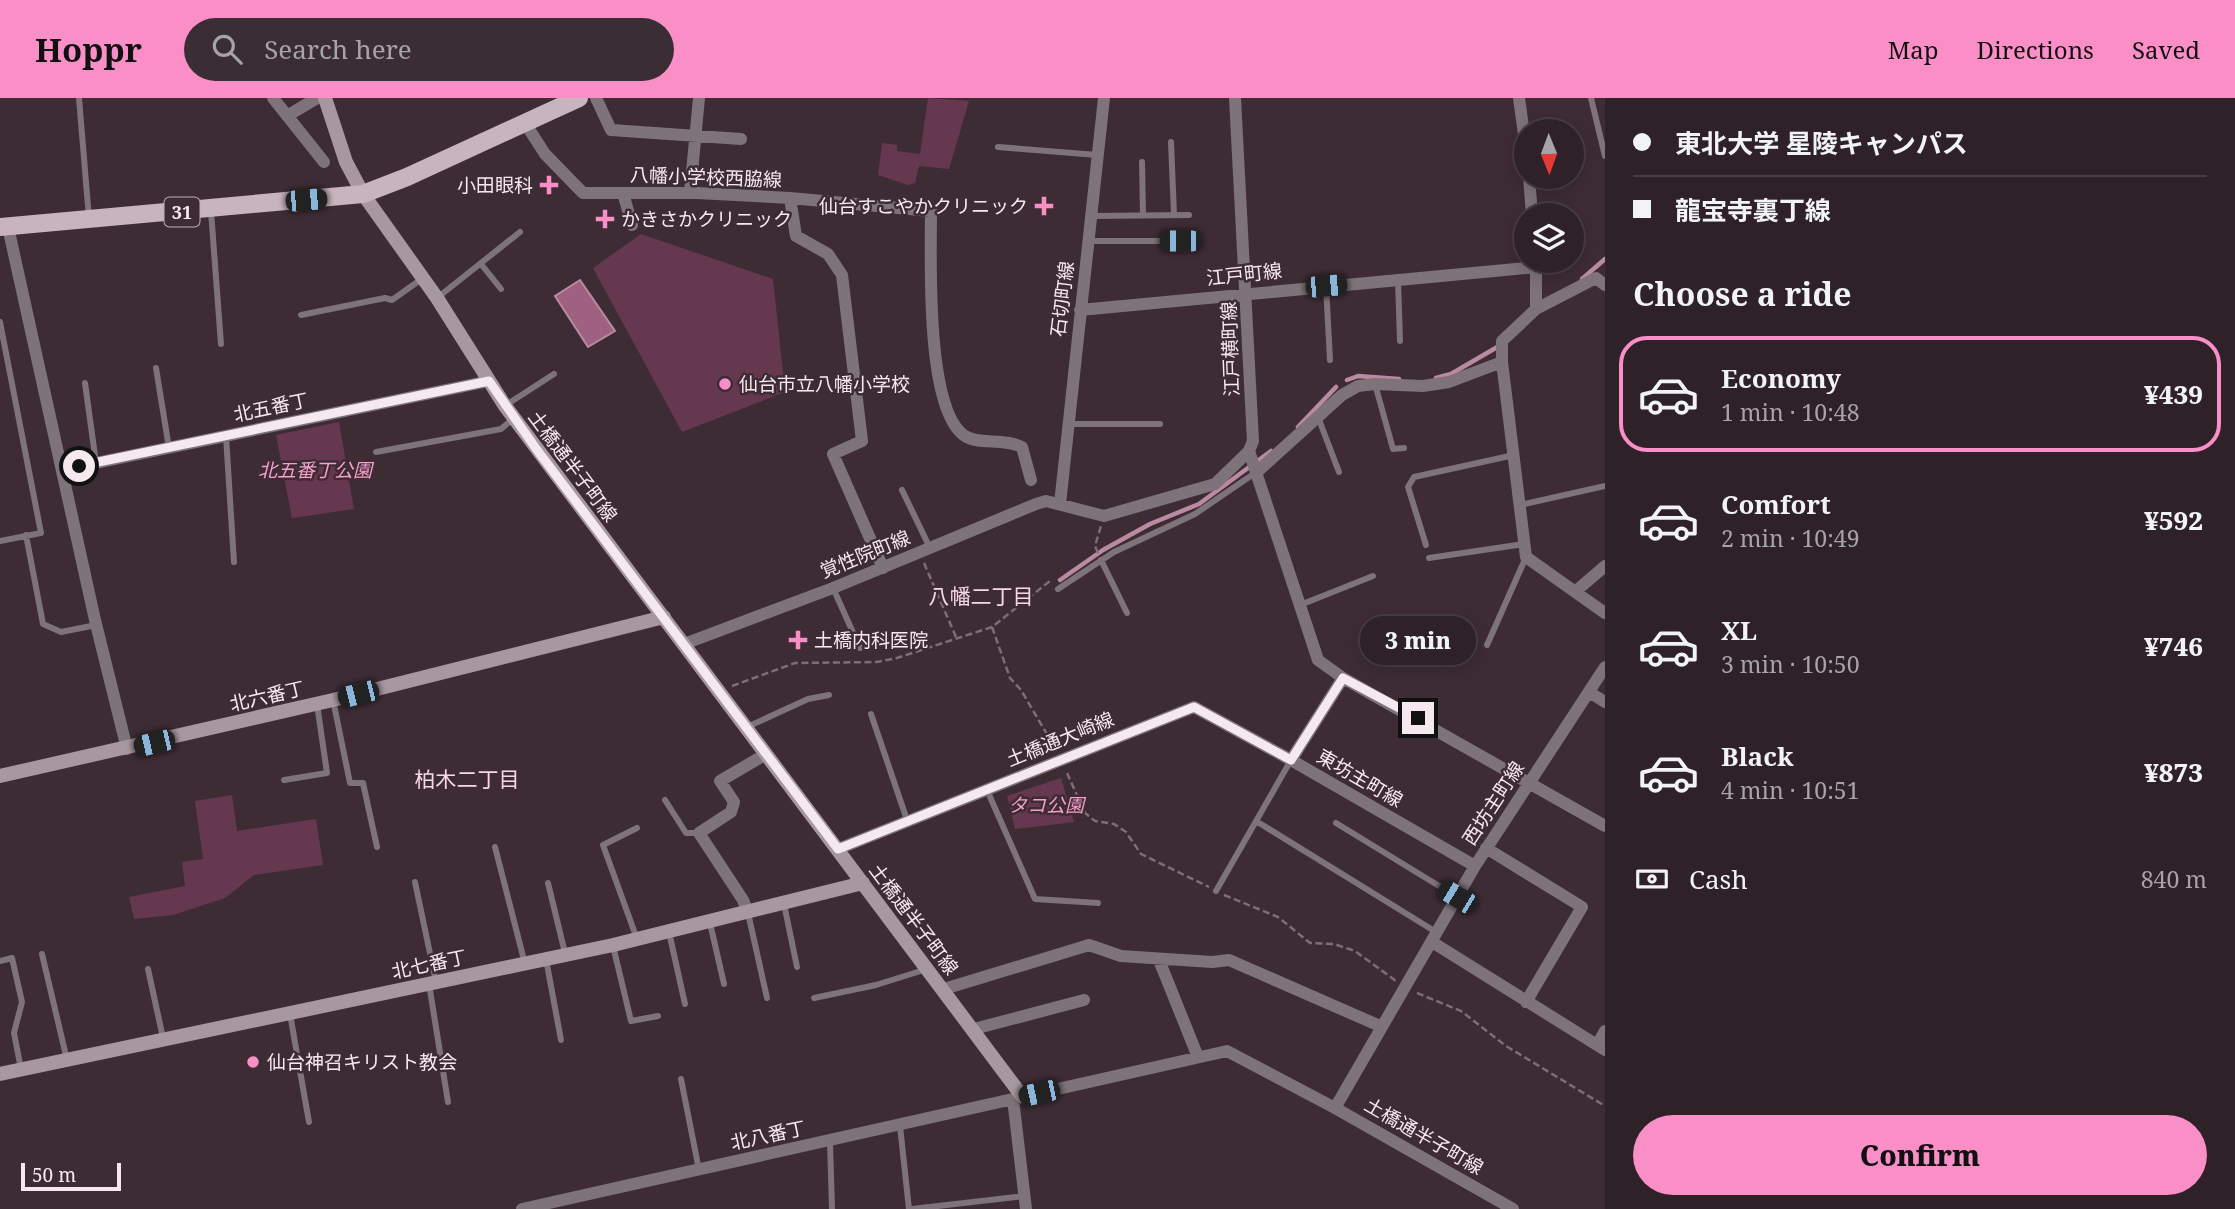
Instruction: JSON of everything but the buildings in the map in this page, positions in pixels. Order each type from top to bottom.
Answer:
[{"type":"main road","name":"31","points":[[4,227],[363,194],[579,98]]},
{"type":"street","points":[[273,98],[324,162]]},
{"type":"street","points":[[287,116],[317,98]]},
{"type":"street","name":"土橋通半子町線","points":[[325,98],[346,162],[363,194],[437,298],[505,406],[974,1029],[1017,1098],[1227,1051],[1236,1053],[1513,1209]]},
{"type":"street","points":[[596,98],[611,130],[741,139]]},
{"type":"street","points":[[690,193],[699,98]]},
{"type":"street","name":"石切町線","points":[[1060,504],[1066,424],[1104,98]]},
{"type":"street","name":"江戸横町線","points":[[1235,98],[1254,462]]},
{"type":"street","points":[[1519,98],[1522,119]]},
{"type":"street","name":"八幡小学校西脇線","points":[[525,123],[545,154],[583,194],[690,193],[790,198],[796,236],[828,254],[842,275],[862,441],[833,454],[883,568]]},
{"type":"street","points":[[623,193],[632,225]]},
{"type":"street","points":[[790,198],[931,211],[933,331],[947,417],[965,436],[979,440],[1010,441],[1022,447],[1031,480]]},
{"type":"street","points":[[4,227],[127,749]]},
{"type":"street","name":"江戸町線","points":[[1080,310],[1514,266]]},
{"type":"street","points":[[1536,309],[1537,273]]},
{"type":"street","points":[[1060,504],[1104,516],[1215,484],[1254,462],[1318,417],[1342,395],[1359,386],[1423,386],[1449,383],[1502,351],[1536,309],[1596,278],[1605,285]]},
{"type":"street","points":[[1502,351],[1525,550],[1605,613]]},
{"type":"street","name":"北五番丁","points":[[62,470],[489,381]]},
{"type":"street","points":[[1254,462],[1318,660],[1343,678],[1605,826]]},
{"type":"street","name":"覚性院町線","points":[[684,644],[833,588],[1036,504],[1060,504]]},
{"type":"street","points":[[1576,591],[1605,566]]},
{"type":"street","name":"北六番丁","points":[[0,776],[333,701],[664,617]]},
{"type":"street","name":"西坊主町線","points":[[1335,1108],[1380,1026],[1406,987],[1486,848],[1605,667]]},
{"type":"street","name":"東坊主町線","points":[[1343,678],[1291,760],[1475,866]]},
{"type":"street","points":[[1589,692],[1605,702]]},
{"type":"street","name":"土橋通大崎線","points":[[838,849],[1194,707],[1291,760]]},
{"type":"street","points":[[748,913],[743,900],[699,833],[731,812],[734,802],[720,781],[765,754]]},
{"type":"street","points":[[1486,848],[1582,907],[1525,1002]]},
{"type":"street","name":"北七番丁","points":[[0,1074],[613,945],[863,883]]},
{"type":"street","points":[[1434,937],[1525,1002],[1601,1048],[1605,1031]]},
{"type":"street","points":[[944,989],[1088,945],[1121,956],[1159,960],[1229,960],[1380,1026]]},
{"type":"street","points":[[1159,960],[1198,1057]]},
{"type":"street","points":[[974,1029],[1084,1000]]},
{"type":"street","points":[[1017,1098],[1026,1209]]},
{"type":"street","name":"北八番丁","points":[[522,1209],[553,1206],[1017,1098]]},
{"type":"lane","points":[[79,98],[89,220]]},
{"type":"lane","points":[[1591,98],[1605,156]]},
{"type":"lane","points":[[1171,142],[1174,215]]},
{"type":"lane","points":[[998,147],[1098,155]]},
{"type":"lane","points":[[1142,162],[1143,215]]},
{"type":"lane","points":[[211,209],[221,344]]},
{"type":"lane","points":[[1092,216],[1189,215]]},
{"type":"lane","points":[[437,298],[520,232]]},
{"type":"lane","points":[[1088,241],[1180,241]]},
{"type":"lane","points":[[481,264],[501,289]]},
{"type":"lane","points":[[301,315],[385,298],[392,300],[423,278]]},
{"type":"lane","points":[[1398,279],[1400,341]]},
{"type":"lane","points":[[1326,286],[1330,360]]},
{"type":"lane","points":[[0,322],[41,533],[0,541]]},
{"type":"lane","points":[[156,368],[169,448]]},
{"type":"lane","points":[[505,406],[554,374]]},
{"type":"lane","points":[[85,383],[96,463]]},
{"type":"lane","points":[[1375,384],[1393,449],[1404,448]]},
{"type":"lane","points":[[1318,417],[1339,472]]},
{"type":"lane","points":[[376,452],[501,429],[514,418]]},
{"type":"lane","points":[[1066,424],[1160,424]]},
{"type":"lane","points":[[226,436],[234,562]]},
{"type":"lane","points":[[1426,545],[1408,487],[1415,477],[1514,455]]},
{"type":"lane","points":[[1058,589],[1101,561],[1195,514],[1254,462]]},
{"type":"lane","points":[[1520,505],[1605,486]]},
{"type":"lane","points":[[902,490],[925,550]]},
{"type":"lane","points":[[26,536],[43,624]]},
{"type":"lane","points":[[1429,558],[1525,550],[1487,645]]},
{"type":"lane","points":[[1101,561],[1127,613]]},
{"type":"lane","points":[[1300,606],[1373,576]]},
{"type":"lane","points":[[833,588],[860,648]]},
{"type":"lane","points":[[33,625],[43,624],[61,632],[96,624]]},
{"type":"lane","points":[[746,727],[808,699],[829,695]]},
{"type":"lane","points":[[333,701],[350,783],[363,783],[377,847]]},
{"type":"lane","points":[[284,780],[327,773],[317,704]]},
{"type":"lane","points":[[871,714],[907,820]]},
{"type":"lane","points":[[1216,891],[1291,760]]},
{"type":"lane","points":[[986,789],[1035,900],[1098,903]]},
{"type":"lane","points":[[665,800],[686,833],[699,833]]},
{"type":"lane","points":[[1256,821],[1434,937]]},
{"type":"lane","points":[[1336,823],[1457,897]]},
{"type":"lane","points":[[637,828],[603,845],[637,939]]},
{"type":"lane","points":[[495,847],[525,964]]},
{"type":"lane","points":[[415,882],[448,1102]]},
{"type":"lane","points":[[548,883],[566,955]]},
{"type":"lane","points":[[783,904],[797,967]]},
{"type":"lane","points":[[748,913],[767,998]]},
{"type":"lane","points":[[710,923],[724,984]]},
{"type":"lane","points":[[669,932],[685,1004]]},
{"type":"lane","points":[[613,945],[631,1021],[658,1016]]},
{"type":"lane","points":[[42,954],[67,1060]]},
{"type":"lane","points":[[0,961],[12,958],[22,1002],[14,1033],[21,1069]]},
{"type":"lane","points":[[546,959],[561,1040]]},
{"type":"lane","points":[[814,998],[876,985],[928,968]]},
{"type":"lane","points":[[148,969],[163,1040]]},
{"type":"lane","points":[[290,1013],[309,1122]]},
{"type":"lane","points":[[681,1079],[699,1170]]},
{"type":"lane","points":[[900,1126],[911,1209],[1025,1195]]},
{"type":"lane","points":[[830,1142],[832,1209]]},
{"type":"path","points":[[1096,548],[1104,516]]},
{"type":"path","points":[[925,550],[957,638]]},
{"type":"path","points":[[1051,581],[992,627],[1010,678],[1021,690],[1061,759],[1085,813],[1095,821],[1114,824],[1126,832],[1141,854],[1251,909],[1278,917],[1310,943],[1334,944],[1355,951],[1406,987],[1461,1011],[1506,1046],[1605,1106]]},
{"type":"green space","points":[[928,98],[969,101],[949,169],[919,166],[915,183],[908,185],[878,175],[882,143],[897,145],[897,151],[920,154]]},
{"type":"green space","points":[[641,234],[773,279],[785,392],[682,432],[593,268]]},
{"type":"green space","name":"北五番丁公園","points":[[339,422],[354,509],[292,518],[276,435]]},
{"type":"green space","name":"タコ公園","points":[[1061,778],[1074,822],[1015,829],[1007,796]]},
{"type":"green space","points":[[232,795],[237,831],[316,819],[323,865],[254,875],[225,898],[173,915],[134,919],[129,897],[185,886],[182,862],[203,859],[195,801]]},
{"type":"shaded area","points":[[580,280],[615,331],[588,347],[555,296]]},
{"type":"waterway","points":[[1582,279],[1605,259]]},
{"type":"waterway","points":[[1436,378],[1451,374],[1499,346]]},
{"type":"waterway","points":[[1347,380],[1358,376],[1399,379]]},
{"type":"waterway","points":[[1298,427],[1336,387]]},
{"type":"waterway","points":[[1060,580],[1103,550],[1150,524],[1199,504],[1271,451]]},
{"type":"place","name":"小田眼科","points":[[549,185]]},
{"type":"place","name":"仙台すこやかクリニック","points":[[1044,206]]},
{"type":"place","name":"かきさかクリニック","points":[[605,219]]},
{"type":"place","name":"仙台市立八幡小学校","points":[[725,384]]},
{"type":"place","name":"土橋内科医院","points":[[798,640]]},
{"type":"place","name":"仙台神召キリスト教会","points":[[253,1062]]},
{"type":"district","name":"八幡二丁目","points":[[981,596]]},
{"type":"district","name":"柏木二丁目","points":[[467,779]]},
{"type":"route","points":[[79,466],[489,381],[537,450],[838,849],[1194,707],[1291,760],[1343,678],[1418,718]]}]
